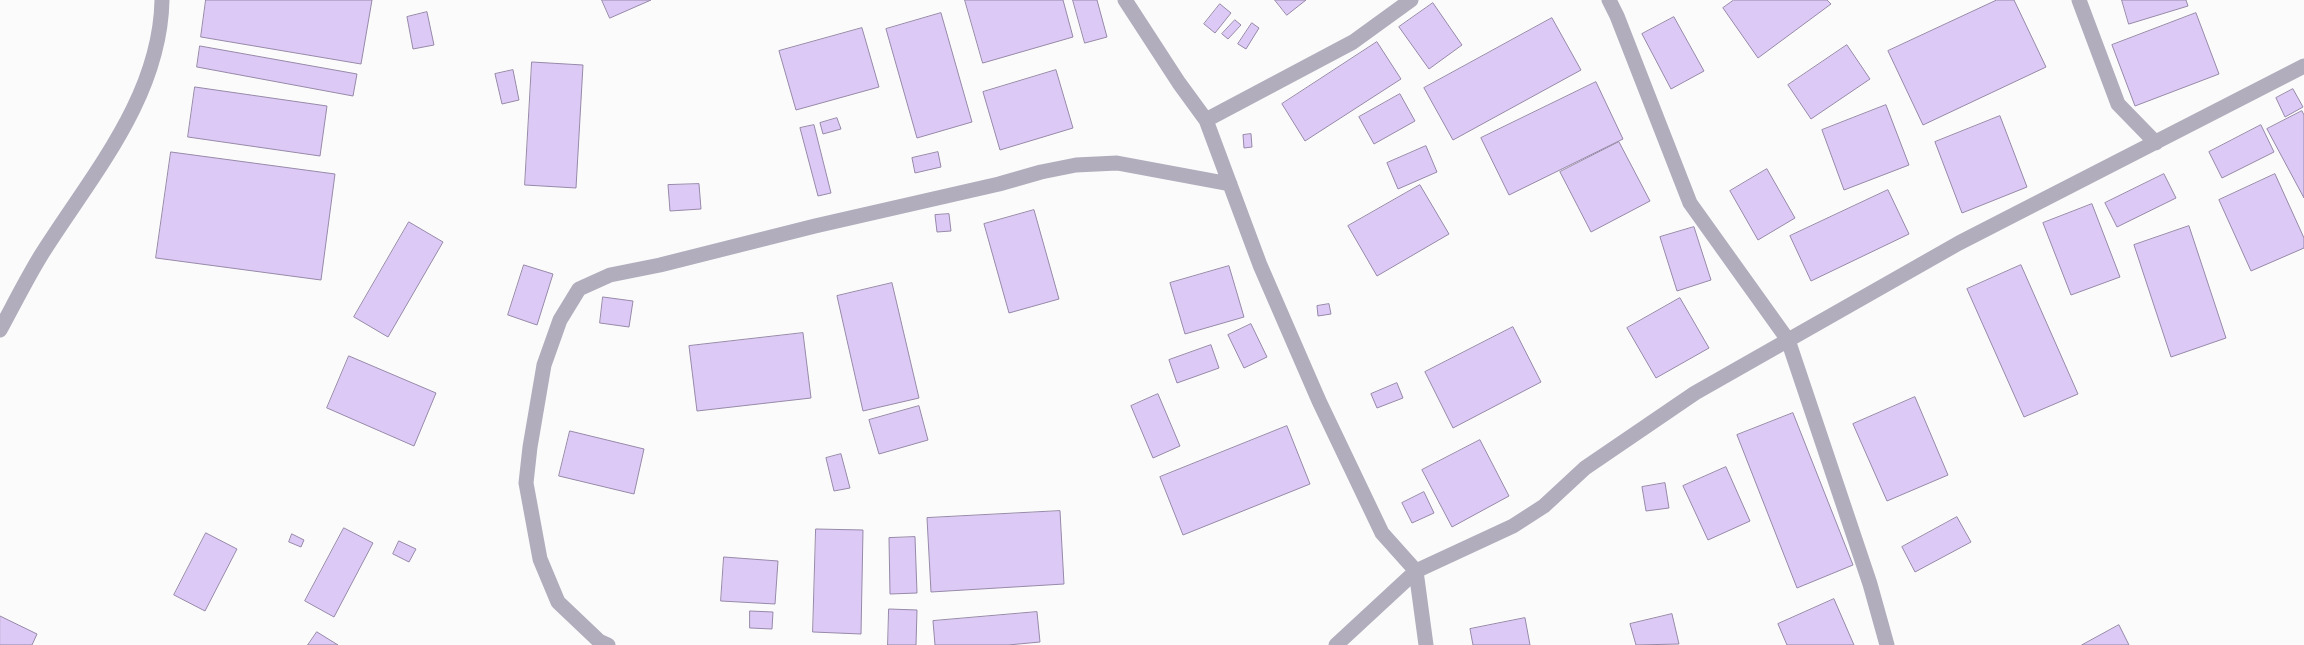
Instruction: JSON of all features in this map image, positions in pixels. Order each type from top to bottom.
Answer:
[{"type":"street","points":[[0,330],[40,258],[121,135],[152,64],[162,15],[162,0]]},
{"type":"street","points":[[1124,0],[1206,120],[1260,264],[1319,401],[1382,534],[1416,571],[1426,645]]},
{"type":"street","points":[[1206,120],[1352,42],[1411,0]]},
{"type":"street","points":[[1609,0],[1618,16],[1690,203],[1788,340],[1870,584],[1887,645]]},
{"type":"street","points":[[2079,0],[2118,104],[2156,143]]},
{"type":"street","points":[[1336,645],[1416,571],[1513,526],[1544,506],[1586,468],[1695,393],[1959,243],[2304,66]]},
{"type":"street","points":[[608,645],[599,641],[558,602],[540,559],[526,483],[544,365],[560,320],[579,289],[610,275],[660,265],[815,226],[1076,165],[1117,163],[1230,184]]},
{"type":"building","points":[[206,0],[372,0],[361,64],[201,37]]},
{"type":"building","points":[[602,0],[651,0],[610,18]]},
{"type":"building","points":[[965,0],[1063,0],[1073,37],[983,63]]},
{"type":"building","points":[[1073,0],[1097,0],[1107,37],[1085,43]]},
{"type":"building","points":[[1275,0],[1306,0],[1287,15]]},
{"type":"building","points":[[1734,0],[1827,0],[1831,4],[1758,58],[1723,8]]},
{"type":"building","points":[[1997,0],[2014,0],[2046,67],[1923,125],[1888,51]]},
{"type":"building","points":[[2122,0],[2186,0],[2188,6],[2129,24]]},
{"type":"building","points":[[1433,3],[1462,45],[1429,69],[1399,27]]},
{"type":"building","points":[[1220,4],[1231,13],[1215,33],[1204,24]]},
{"type":"building","points":[[427,12],[434,45],[413,49],[407,17]]},
{"type":"building","points":[[941,13],[972,122],[917,138],[886,29]]},
{"type":"building","points":[[2196,13],[2219,74],[2135,106],[2112,45]]},
{"type":"building","points":[[1674,17],[1704,71],[1671,89],[1642,34]]},
{"type":"building","points":[[1552,18],[1581,70],[1453,140],[1424,88]]},
{"type":"building","points":[[1235,20],[1241,25],[1228,39],[1222,34]]},
{"type":"building","points":[[1252,23],[1259,28],[1246,49],[1238,44]]},
{"type":"building","points":[[862,28],[879,87],[796,110],[779,51]]},
{"type":"building","points":[[1377,42],[1401,79],[1305,141],[1282,104]]},
{"type":"building","points":[[1847,45],[1870,79],[1811,119],[1788,85]]},
{"type":"building","points":[[200,46],[357,74],[353,96],[197,67]]},
{"type":"building","points":[[532,62],[583,65],[576,188],[525,185]]},
{"type":"building","points":[[513,70],[519,100],[502,104],[495,74]]},
{"type":"building","points":[[1056,70],[1073,128],[1000,150],[983,92]]},
{"type":"building","points":[[1596,82],[1623,139],[1509,195],[1481,138]]},
{"type":"building","points":[[195,87],[327,106],[320,156],[188,137]]},
{"type":"building","points":[[2293,89],[2303,107],[2285,117],[2276,98]]},
{"type":"building","points":[[1400,94],[1415,121],[1374,144],[1359,117]]},
{"type":"building","points":[[1886,105],[1909,165],[1844,190],[1822,130]]},
{"type":"building","points":[[2302,111],[2304,115],[2304,198],[2267,129]]},
{"type":"building","points":[[2000,116],[2027,187],[1962,213],[1935,142]]},
{"type":"building","points":[[837,118],[841,129],[823,134],[820,123]]},
{"type":"building","points":[[814,125],[831,193],[818,196],[800,128]]},
{"type":"building","points":[[2261,125],[2274,152],[2222,178],[2209,152]]},
{"type":"building","points":[[1251,134],[1252,147],[1244,148],[1243,135]]},
{"type":"building","points":[[1619,142],[1650,201],[1591,232],[1560,172]]},
{"type":"building","points":[[1426,146],[1437,172],[1398,189],[1387,163]]},
{"type":"building","points":[[171,152],[335,174],[321,280],[156,258]]},
{"type":"building","points":[[938,152],[941,167],[915,173],[912,158]]},
{"type":"building","points":[[1767,169],[1795,218],[1758,240],[1730,191]]},
{"type":"building","points":[[2164,174],[2176,198],[2117,227],[2105,203]]},
{"type":"building","points":[[2275,174],[2304,238],[2304,248],[2251,271],[2219,200]]},
{"type":"building","points":[[699,184],[701,209],[670,211],[668,185]]},
{"type":"building","points":[[1420,185],[1449,234],[1377,276],[1348,226]]},
{"type":"building","points":[[1888,190],[1909,234],[1811,281],[1790,236]]},
{"type":"building","points":[[2092,204],[2120,277],[2071,295],[2043,223]]},
{"type":"building","points":[[1034,210],[1059,299],[1009,313],[984,224]]},
{"type":"building","points":[[949,214],[951,231],[937,232],[935,215]]},
{"type":"building","points":[[409,222],[443,242],[388,337],[354,317]]},
{"type":"building","points":[[2189,226],[2226,338],[2171,357],[2134,245]]},
{"type":"building","points":[[1694,227],[1711,280],[1677,291],[1660,237]]},
{"type":"building","points":[[524,265],[553,274],[537,325],[508,315]]},
{"type":"building","points":[[2021,265],[2078,394],[2024,417],[1967,289]]},
{"type":"building","points":[[1229,266],[1244,317],[1185,334],[1170,283]]},
{"type":"building","points":[[892,283],[919,398],[863,411],[837,296]]},
{"type":"building","points":[[603,297],[633,301],[629,327],[600,323]]},
{"type":"building","points":[[1680,298],[1709,348],[1656,378],[1627,328]]},
{"type":"building","points":[[1329,304],[1331,314],[1318,316],[1317,306]]},
{"type":"building","points":[[1251,324],[1267,357],[1244,368],[1228,335]]},
{"type":"building","points":[[1513,327],[1541,382],[1453,428],[1425,372]]},
{"type":"building","points":[[803,333],[811,398],[697,411],[689,346]]},
{"type":"building","points":[[1211,345],[1219,368],[1177,383],[1169,360]]},
{"type":"building","points":[[349,356],[436,393],[414,446],[327,408]]},
{"type":"building","points":[[1397,383],[1403,398],[1377,408],[1371,394]]},
{"type":"building","points":[[1158,394],[1180,446],[1153,458],[1131,406]]},
{"type":"building","points":[[1915,397],[1948,475],[1887,501],[1853,424]]},
{"type":"building","points":[[919,406],[928,440],[879,454],[869,420]]},
{"type":"building","points":[[1793,413],[1853,565],[1797,588],[1737,435]]},
{"type":"building","points":[[1287,426],[1310,484],[1183,535],[1160,477]]},
{"type":"building","points":[[570,431],[644,449],[634,494],[559,476]]},
{"type":"building","points":[[1480,440],[1509,496],[1452,527],[1422,470]]},
{"type":"building","points":[[841,454],[850,488],[834,491],[826,458]]},
{"type":"building","points":[[1726,467],[1750,521],[1708,540],[1683,486]]},
{"type":"building","points":[[1665,483],[1669,508],[1646,511],[1642,487]]},
{"type":"building","points":[[1424,492],[1434,513],[1412,523],[1402,503]]},
{"type":"building","points":[[1060,511],[1064,584],[931,592],[927,518]]},
{"type":"building","points":[[1957,517],[1971,542],[1915,572],[1902,547]]},
{"type":"building","points":[[344,528],[373,543],[334,617],[305,601]]},
{"type":"building","points":[[816,529],[863,530],[861,634],[813,632]]},
{"type":"building","points":[[206,533],[237,549],[205,611],[174,595]]},
{"type":"building","points":[[292,534],[304,540],[301,547],[289,542]]},
{"type":"building","points":[[915,537],[917,593],[890,594],[889,538]]},
{"type":"building","points":[[399,541],[416,549],[409,562],[393,554]]},
{"type":"building","points":[[724,557],[778,561],[775,604],[721,601]]},
{"type":"building","points":[[1834,599],[1854,645],[1787,645],[1778,624]]},
{"type":"building","points":[[889,609],[917,610],[916,645],[888,645]]},
{"type":"building","points":[[750,611],[773,612],[772,629],[750,628]]},
{"type":"building","points":[[1037,612],[1040,642],[1008,645],[935,645],[933,621]]},
{"type":"building","points":[[1672,614],[1679,644],[1636,645],[1630,624]]},
{"type":"building","points":[[0,616],[37,634],[32,645],[0,645]]},
{"type":"building","points":[[1525,618],[1530,645],[1473,645],[1470,629]]},
{"type":"building","points":[[2119,625],[2129,645],[2082,645]]},
{"type":"building","points":[[317,632],[338,645],[308,645]]}]
